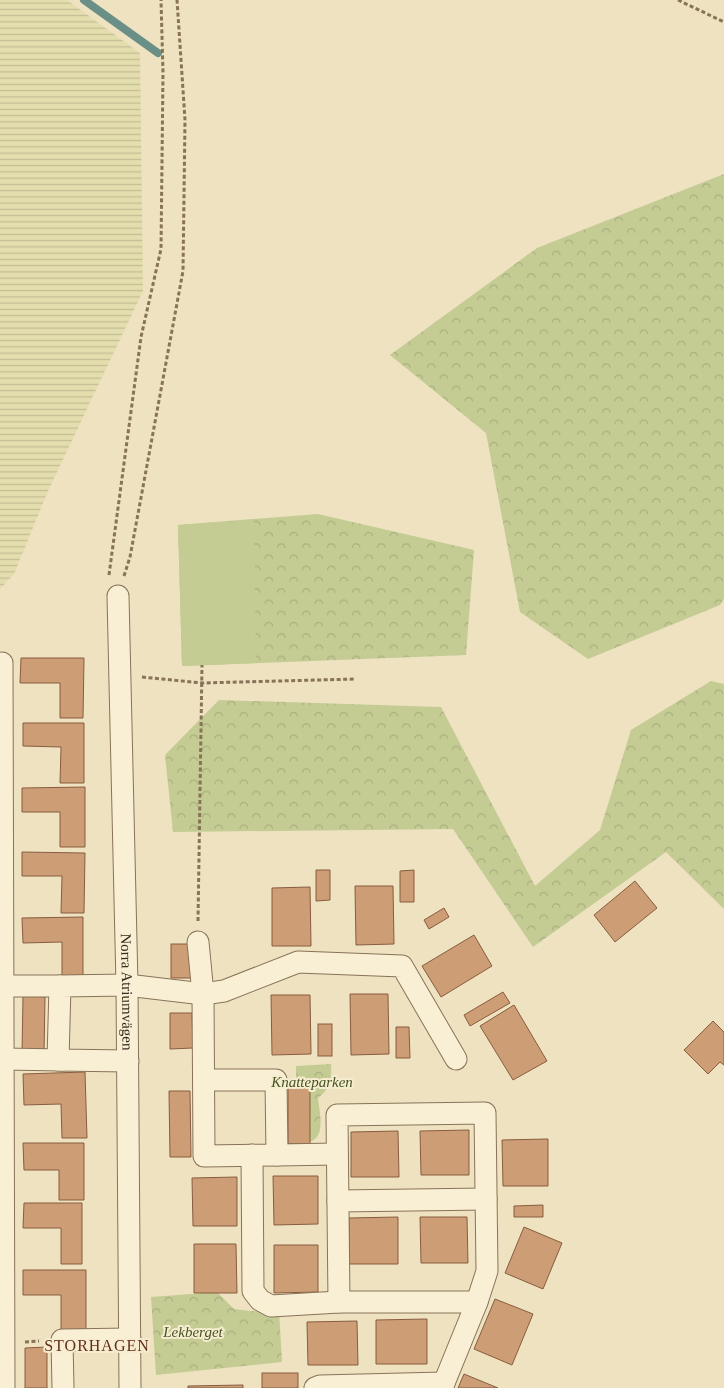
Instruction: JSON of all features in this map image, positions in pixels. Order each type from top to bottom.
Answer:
[{"type":"street","name":"Norra Atriumvägen","points":[[118,596],[127,985],[130,1388]]},
{"type":"street","points":[[2,663],[3,986],[1,1034],[3,1059],[4,1388]]},
{"type":"street","points":[[198,942],[203,994],[204,1156],[337,1154]]},
{"type":"street","points":[[3,986],[127,985],[203,994],[224,991],[298,962],[402,966],[456,1059]]},
{"type":"street","points":[[60,986],[58,1060],[63,1060]]},
{"type":"street","points":[[3,1059],[128,1061]]},
{"type":"street","points":[[204,1080],[276,1080],[277,1155]]},
{"type":"street","points":[[315,1388],[320,1386],[443,1385],[477,1302],[487,1271],[485,1114],[337,1115],[339,1302]]},
{"type":"street","points":[[252,1156],[254,1291],[260,1300],[270,1306],[339,1302],[477,1302]]},
{"type":"street","points":[[338,1201],[486,1199]]},
{"type":"street","points":[[62,1388],[62,1340],[130,1339]]},
{"type":"path","points":[[118,596],[109,573],[141,337],[161,249],[163,73],[161,0]]},
{"type":"path","points":[[118,596],[130,557],[183,271],[185,120],[177,0]]},
{"type":"path","points":[[678,0],[724,22]]},
{"type":"path","points":[[198,942],[202,665]]},
{"type":"path","points":[[120,677],[137,676],[202,683],[356,679]]},
{"type":"path","points":[[4,1343],[62,1340]]},
{"type":"shaded area","points":[[0,0],[67,0],[140,53],[143,291],[48,491],[14,574],[0,589]]},
{"type":"green space","points":[[724,174],[724,599],[720,605],[588,659],[520,612],[486,433],[390,355],[537,248]]},
{"type":"green space","points":[[318,514],[474,550],[466,655],[182,666],[178,525]]},
{"type":"green space","points":[[254,520],[256,663],[182,666],[178,525]]},
{"type":"green space","points":[[711,681],[724,684],[724,909],[666,852],[533,947],[453,829],[173,832],[165,755],[219,700],[441,707],[535,886],[600,830],[631,730]]},
{"type":"green space","name":"Knatteparken","points":[[331,1064],[330,1083],[326,1091],[318,1098],[321,1123],[318,1135],[309,1142],[297,1141],[296,1066]]},
{"type":"green space","name":"Lekberget","points":[[217,1292],[234,1309],[250,1311],[279,1310],[282,1362],[156,1375],[151,1297]]},
{"type":"building","points":[[21,658],[84,658],[83,718],[60,718],[60,683],[20,683]]},
{"type":"building","points":[[23,723],[84,723],[84,783],[60,783],[61,747],[23,746]]},
{"type":"building","points":[[85,787],[85,847],[60,847],[60,812],[22,812],[22,788]]},
{"type":"building","points":[[22,852],[85,853],[84,913],[61,913],[62,876],[22,876]]},
{"type":"building","points":[[316,870],[330,870],[330,900],[316,901]]},
{"type":"building","points":[[414,870],[414,902],[400,902],[400,871]]},
{"type":"building","points":[[635,881],[657,908],[615,942],[594,915]]},
{"type":"building","points":[[355,886],[393,886],[394,944],[356,945]]},
{"type":"building","points":[[310,887],[311,946],[272,946],[272,888]]},
{"type":"building","points":[[444,908],[449,917],[429,929],[424,920]]},
{"type":"building","points":[[83,917],[83,978],[62,978],[62,942],[23,943],[22,918]]},
{"type":"building","points":[[474,935],[492,966],[441,997],[422,966]]},
{"type":"building","points":[[171,944],[193,944],[193,978],[171,978]]},
{"type":"building","points":[[503,992],[510,1003],[470,1026],[464,1015]]},
{"type":"building","points":[[350,994],[388,994],[389,1054],[351,1055]]},
{"type":"building","points":[[271,995],[310,995],[311,1054],[272,1055]]},
{"type":"building","points":[[23,996],[45,997],[44,1054],[22,1053]]},
{"type":"building","points":[[514,1005],[547,1061],[513,1080],[480,1026]]},
{"type":"building","points":[[170,1013],[192,1013],[193,1048],[170,1049]]},
{"type":"building","points":[[713,1021],[724,1032],[724,1065],[720,1062],[708,1074],[684,1050]]},
{"type":"building","points":[[318,1024],[332,1024],[332,1056],[318,1056]]},
{"type":"building","points":[[396,1027],[409,1027],[410,1058],[396,1058]]},
{"type":"building","points":[[85,1072],[87,1138],[62,1138],[61,1104],[24,1105],[23,1074]]},
{"type":"building","points":[[288,1087],[310,1087],[310,1144],[288,1144]]},
{"type":"building","points":[[169,1091],[190,1091],[191,1157],[170,1157]]},
{"type":"building","points":[[469,1130],[469,1175],[421,1175],[420,1131]]},
{"type":"building","points":[[398,1131],[399,1177],[351,1177],[351,1132]]},
{"type":"building","points":[[548,1139],[548,1186],[503,1186],[502,1140]]},
{"type":"building","points":[[23,1143],[84,1143],[84,1200],[59,1200],[59,1170],[24,1170]]},
{"type":"building","points":[[273,1176],[318,1176],[318,1224],[274,1225]]},
{"type":"building","points":[[237,1177],[237,1226],[193,1226],[192,1178]]},
{"type":"building","points":[[24,1203],[82,1203],[82,1264],[61,1264],[61,1228],[23,1228]]},
{"type":"building","points":[[543,1205],[543,1217],[514,1217],[514,1206]]},
{"type":"building","points":[[398,1217],[398,1264],[349,1264],[349,1218]]},
{"type":"building","points":[[420,1217],[467,1217],[468,1263],[421,1263]]},
{"type":"building","points":[[524,1227],[562,1243],[543,1289],[505,1273]]},
{"type":"building","points":[[194,1244],[236,1244],[237,1293],[194,1293]]},
{"type":"building","points":[[274,1245],[318,1245],[318,1292],[274,1293]]},
{"type":"building","points":[[23,1270],[86,1270],[86,1331],[61,1331],[61,1295],[23,1295]]},
{"type":"building","points":[[495,1299],[533,1314],[512,1365],[474,1349]]},
{"type":"building","points":[[427,1319],[427,1364],[376,1364],[376,1320]]},
{"type":"building","points":[[357,1321],[358,1365],[308,1365],[307,1322]]},
{"type":"building","points":[[47,1347],[47,1388],[25,1388],[25,1348]]},
{"type":"building","points":[[262,1373],[298,1373],[298,1388],[262,1388]]},
{"type":"building","points":[[464,1374],[498,1388],[458,1388]]},
{"type":"building","points":[[243,1385],[243,1388],[188,1388],[188,1386]]},
{"type":"waterway","points":[[84,0],[158,53]]},
{"type":"district","name":"STORHAGEN","points":[[97,1345]]}]
